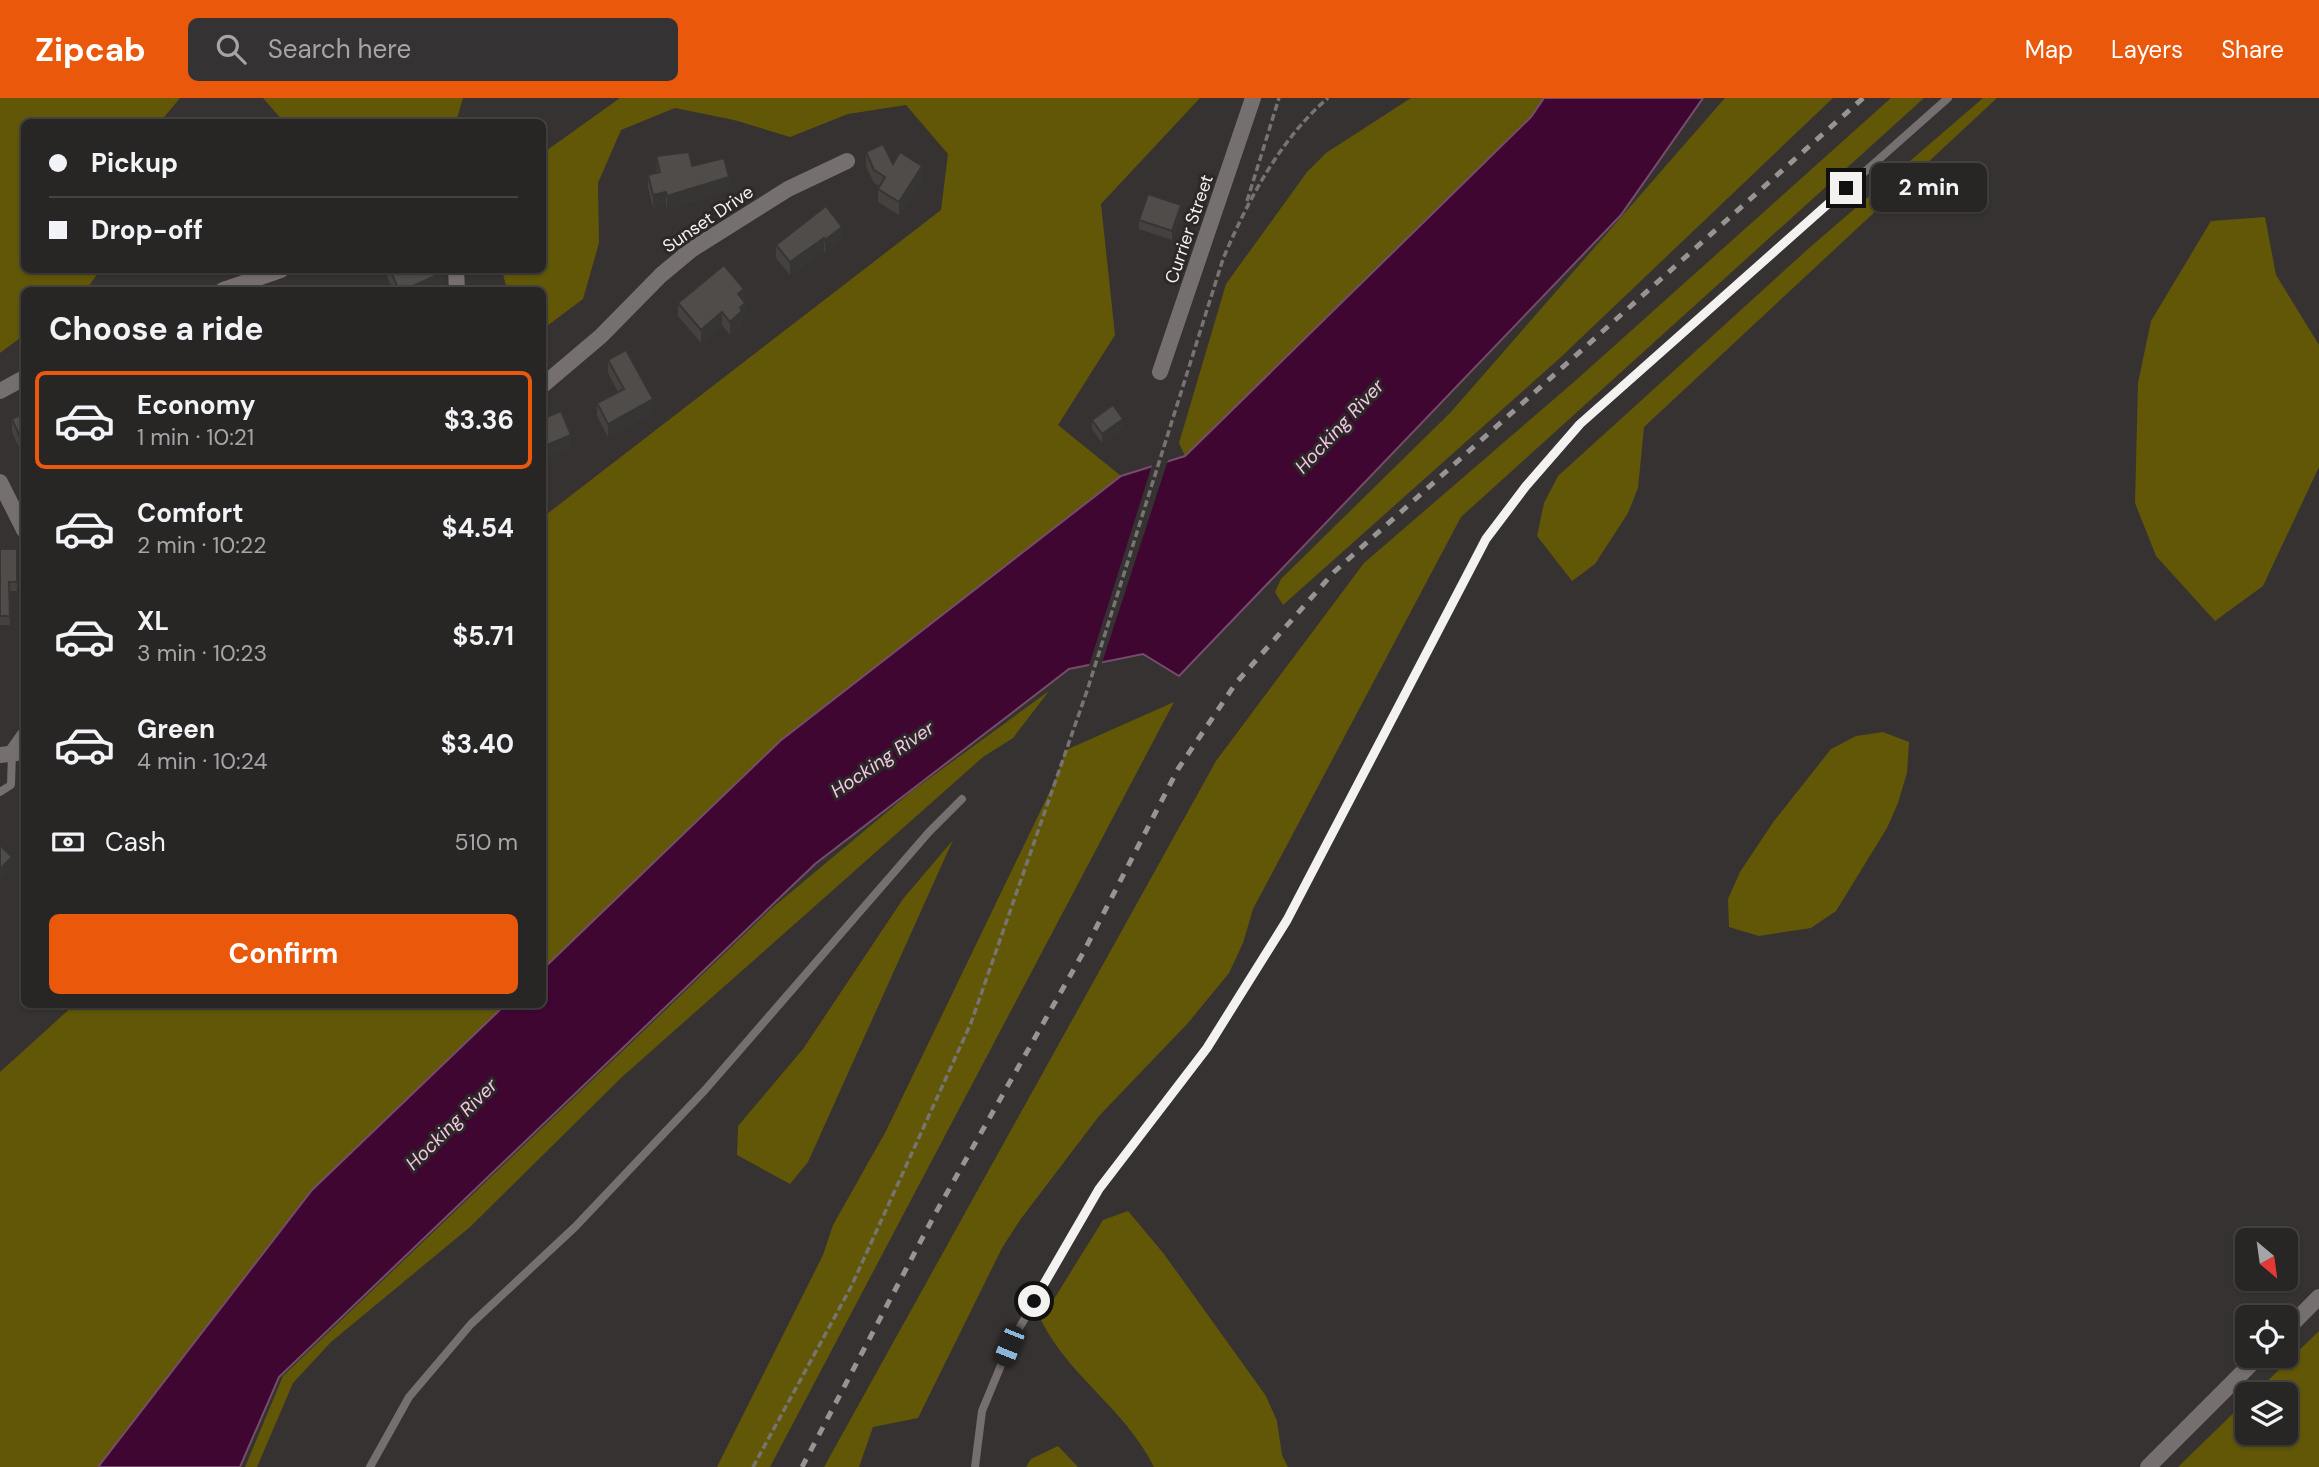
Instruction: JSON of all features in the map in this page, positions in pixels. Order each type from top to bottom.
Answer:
[{"type":"street","name":"Currier Street","points":[[1160,372],[1253,98]]},
{"type":"street","name":"Sunset Drive","points":[[546,383],[601,337],[661,275],[691,250],[788,189],[847,161]]},
{"type":"street","points":[[232,287],[272,273]]},
{"type":"street","points":[[0,391],[21,380]]},
{"type":"street","points":[[0,482],[21,523]]},
{"type":"street","points":[[2298,1318],[2319,1297]]},
{"type":"street","points":[[2148,1467],[2247,1368]]},
{"type":"lane","points":[[975,1467],[982,1411],[1009,1346],[1099,1189],[1207,1048],[1287,920],[1486,539],[1526,486],[1580,424],[1948,98]]},
{"type":"lane","points":[[0,792],[11,785],[12,753]]},
{"type":"lane","points":[[370,1467],[409,1397],[471,1324],[575,1227],[705,1090],[929,832],[962,799]]},
{"type":"path","points":[[753,1467],[850,1287],[971,1023],[1088,688],[1223,259],[1245,206],[1279,98]]},
{"type":"path","points":[[1245,206],[1293,138],[1328,98]]},
{"type":"shaded area","points":[[0,98],[180,98],[162,119],[21,119],[21,273],[98,273],[88,287],[21,287],[21,337],[0,353]]},
{"type":"shaded area","points":[[263,98],[463,98],[457,119],[281,119]]},
{"type":"shaded area","points":[[620,98],[1200,98],[1101,204],[1115,335],[1058,425],[1121,476],[780,741],[546,966],[546,515],[941,210],[948,154],[906,105],[848,114],[790,137],[734,120],[675,108],[621,130],[598,183],[599,243],[583,299],[546,327],[546,287],[506,287],[503,273],[546,273],[546,151]]},
{"type":"shaded area","points":[[1411,98],[1544,98],[1531,117],[1185,456],[1179,443],[1226,284],[1307,172],[1326,153]]},
{"type":"shaded area","points":[[1725,98],[1833,98],[1561,357],[1283,605],[1275,592],[1281,579],[1451,412]]},
{"type":"shaded area","points":[[1891,98],[1924,98],[1461,517],[1253,909],[1243,943],[1229,973],[1188,1023],[1099,1116],[1020,1220],[1002,1248],[918,1418],[873,1427],[859,1467],[824,1467],[1216,761],[1364,563],[1575,381]]},
{"type":"shaded area","points":[[1983,98],[1997,98],[1644,427],[1638,488],[1628,513],[1595,564],[1572,581],[1537,536],[1544,503],[1558,476],[1808,249]]},
{"type":"shaded area","points":[[2265,217],[2276,275],[2319,345],[2319,467],[2263,586],[2215,621],[2156,556],[2135,503],[2138,383],[2151,321],[2211,221]]},
{"type":"shaded area","points":[[1049,691],[1013,738],[983,757],[622,1077],[470,1227],[331,1342],[293,1383],[257,1467],[245,1467],[283,1376],[772,908],[912,791]]},
{"type":"shaded area","points":[[1174,702],[770,1467],[717,1467],[823,1255],[833,1225],[886,1131],[1053,785],[1066,750]]},
{"type":"shaded area","points":[[1883,732],[1909,742],[1907,773],[1887,828],[1836,911],[1811,928],[1759,936],[1729,927],[1728,899],[1740,872],[1774,821],[1831,749],[1856,736]]},
{"type":"shaded area","points":[[953,840],[808,1162],[790,1184],[737,1155],[738,1126],[803,1049],[903,899]]},
{"type":"shaded area","points":[[71,1008],[502,1008],[312,1190],[98,1467],[0,1467],[0,1072]]},
{"type":"shaded area","points":[[1128,1211],[1164,1254],[1266,1396],[1277,1421],[1282,1455],[1288,1467],[1154,1467],[1128,1427],[1066,1359],[1053,1340],[1041,1320],[1103,1220]]},
{"type":"shaded area","points":[[2319,1331],[2319,1467],[2178,1467],[2235,1412],[2235,1445],[2298,1445],[2298,1382],[2266,1382],[2281,1368],[2298,1368],[2298,1351]]},
{"type":"shaded area","points":[[1058,1446],[1078,1467],[1026,1467],[1031,1459]]},
{"type":"water","name":"Hocking River","points":[[1544,98],[1703,98],[1621,215],[1179,676],[1143,654],[1069,669],[815,864],[279,1377],[240,1467],[98,1467],[312,1190],[502,1008],[546,1008],[546,966],[780,741],[1121,476],[1185,456],[1531,117]]},
{"type":"pier","points":[[1169,457],[1101,666],[1088,669],[1153,462]]},
{"type":"building","points":[[883,144],[893,164],[900,152],[922,166],[899,202],[878,189],[885,177],[874,170],[866,152]]},
{"type":"building","points":[[689,152],[692,166],[724,158],[729,177],[667,196],[666,192],[653,195],[648,175],[660,172],[656,156]]},
{"type":"building","points":[[1148,194],[1181,205],[1172,231],[1139,220]]},
{"type":"building","points":[[826,206],[842,227],[790,262],[776,245]]},
{"type":"building","points":[[724,265],[744,289],[738,294],[745,303],[740,308],[742,311],[730,322],[722,312],[701,330],[678,303]]},
{"type":"building","points":[[391,273],[442,273],[411,287],[398,287]]},
{"type":"building","points":[[626,350],[653,399],[608,424],[597,403],[624,389],[608,360]]},
{"type":"building","points":[[1113,405],[1123,419],[1102,434],[1092,420]]},
{"type":"building","points":[[561,411],[571,435],[546,445],[546,417]]},
{"type":"building","points":[[21,414],[21,439],[12,419]]},
{"type":"building","points":[[0,549],[17,549],[17,582],[9,582],[10,616],[0,616]]},
{"type":"building","points":[[0,845],[12,857],[0,869]]},
{"type":"railway","points":[[802,1467],[935,1214],[1083,953],[1178,769],[1236,683],[1334,572],[1863,98]]},
{"type":"route","points":[[1034,1301],[1099,1189],[1207,1048],[1287,920],[1486,539],[1526,486],[1580,424],[1846,188]]}]
